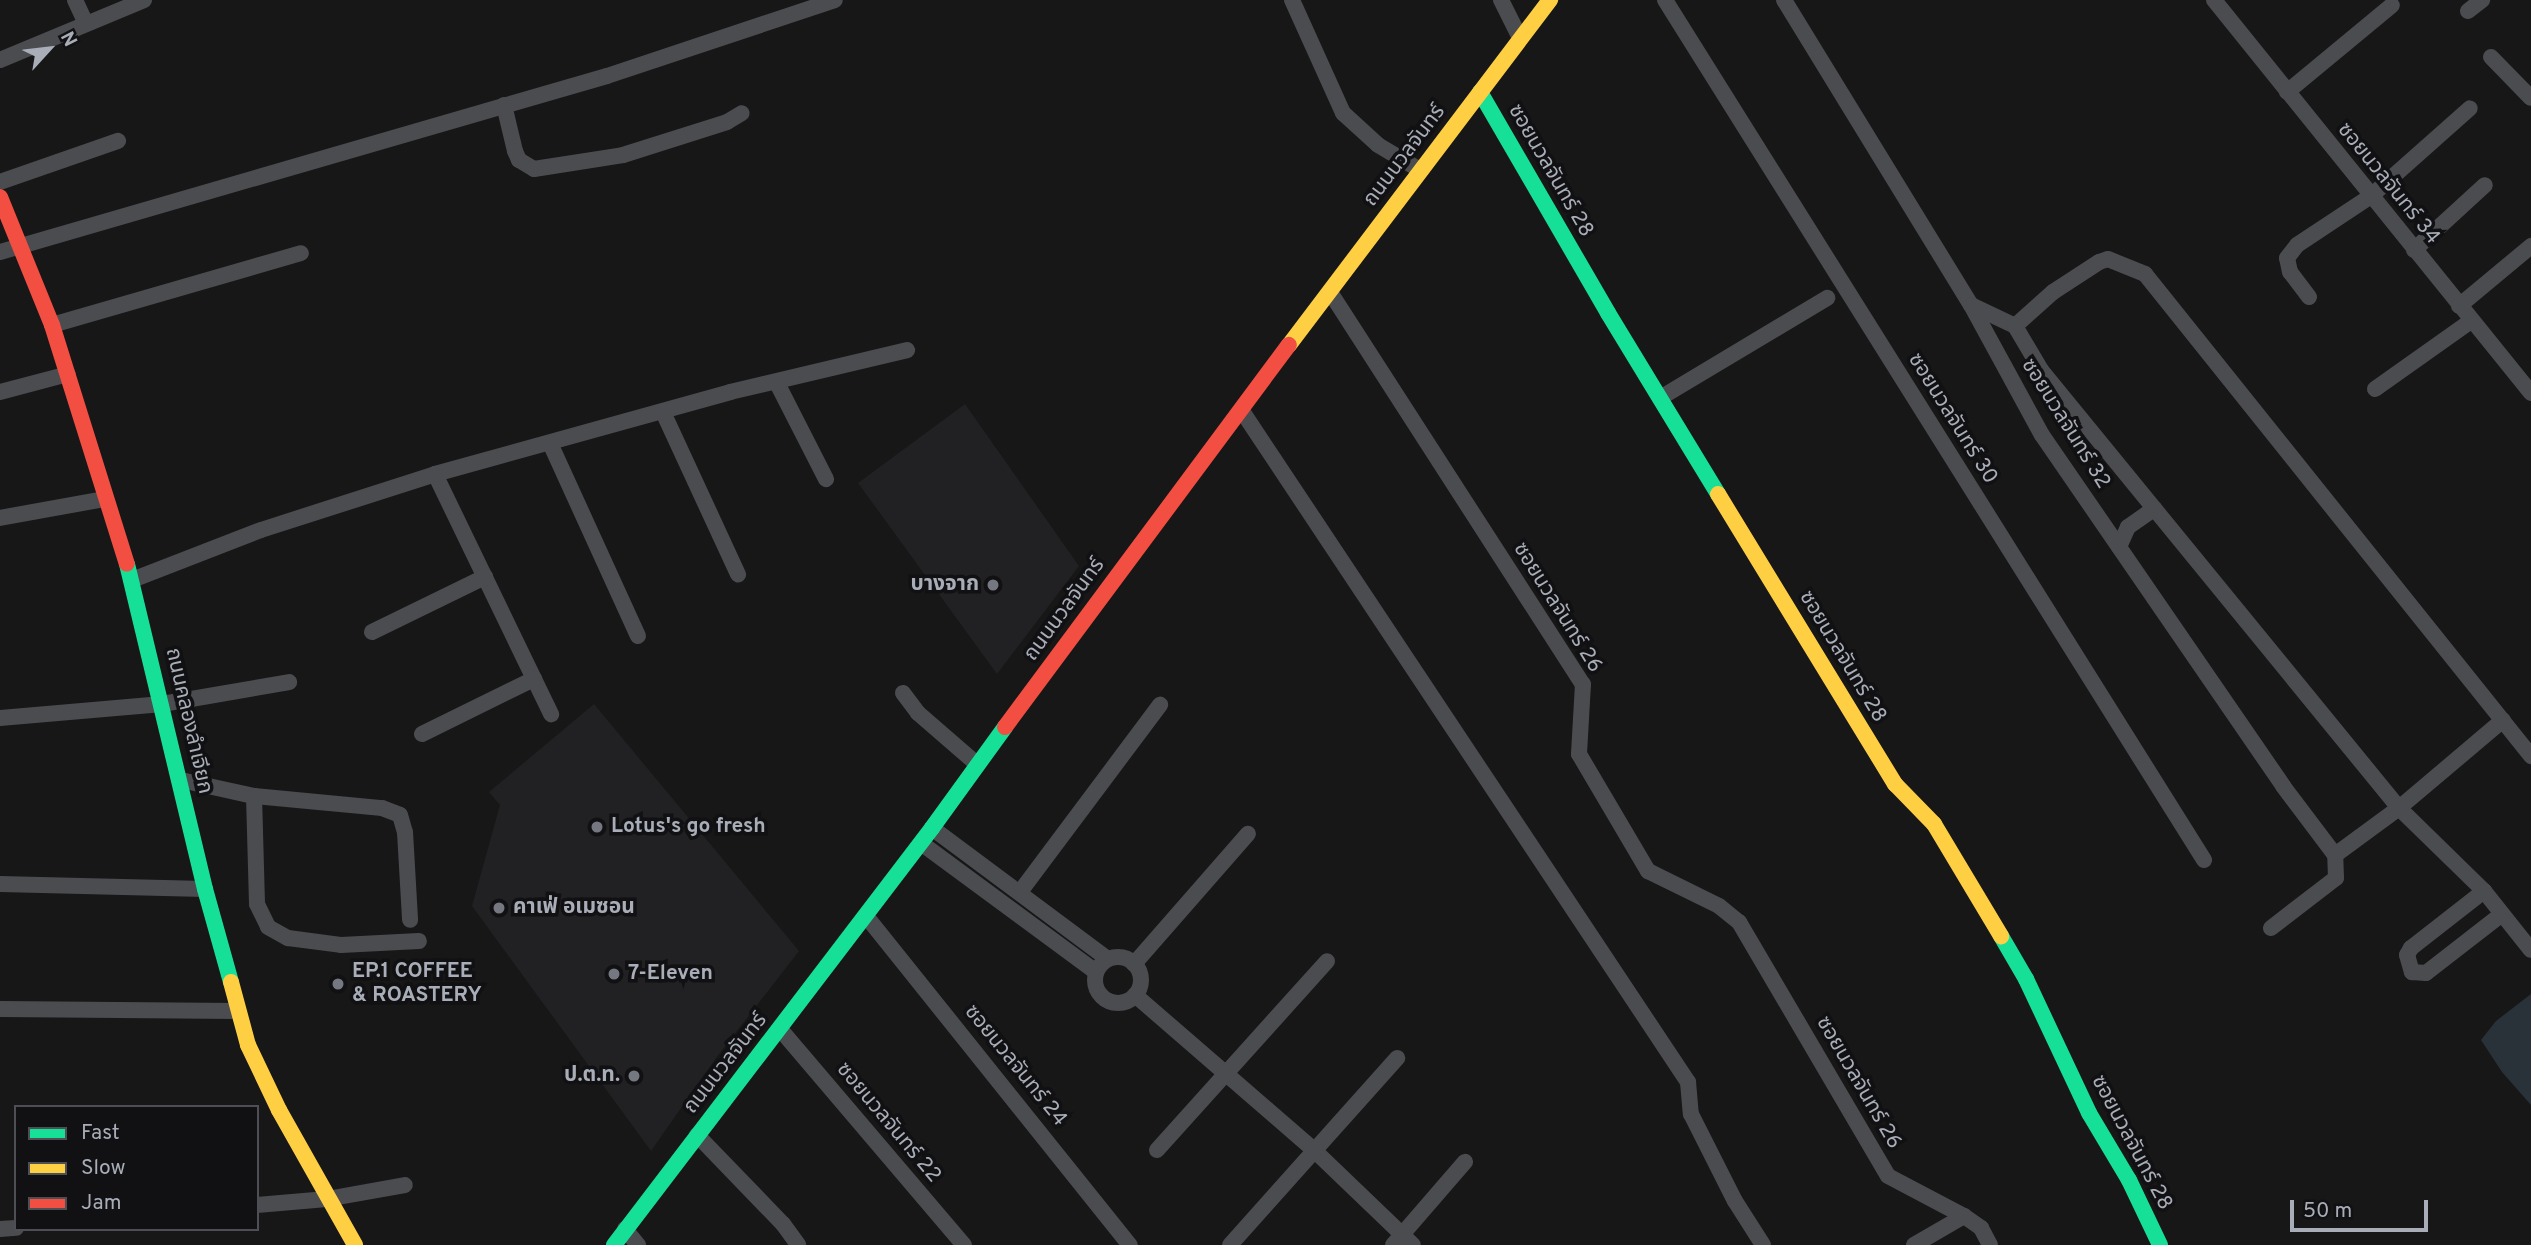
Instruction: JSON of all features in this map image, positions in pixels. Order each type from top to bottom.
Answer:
[{"type":"street","points":[[75,0],[86,24]]},
{"type":"street","points":[[0,60],[144,0]]},
{"type":"street","points":[[0,252],[607,76],[835,0]]},
{"type":"street","points":[[1292,0],[1343,113],[1377,145],[1420,170]]},
{"type":"street","points":[[1501,0],[1520,38]]},
{"type":"street","name":"ถนนนวลจันทร์","points":[[614,1245],[866,916],[1094,603],[1242,411],[1550,0]]},
{"type":"street","name":"ซอยนวลจันทร์ 30","points":[[1665,0],[2204,860]]},
{"type":"street","name":"ซอยนวลจันทร์ 32","points":[[1784,0],[1970,305],[2042,435],[2283,786],[2335,855]]},
{"type":"street","name":"ซอยนวลจันทร์ 34","points":[[2215,0],[2531,393]]},
{"type":"street","points":[[2468,10],[2482,0]]},
{"type":"street","points":[[2287,92],[2392,5]]},
{"type":"street","points":[[2491,57],[2531,98]]},
{"type":"street","name":"ซอยนวลจันทร์ 28","points":[[1480,92],[1660,398],[1895,784],[1934,824],[1973,887],[2026,979],[2090,1113],[2129,1180],[2160,1245]]},
{"type":"street","points":[[504,106],[511,141],[519,160],[534,169],[623,155],[727,122],[742,113]]},
{"type":"street","points":[[2309,297],[2290,272],[2287,258],[2297,246],[2371,196],[2470,108]]},
{"type":"street","points":[[0,182],[118,141]]},
{"type":"street","points":[[2414,250],[2485,185]]},
{"type":"street","name":"ถนนคลองลำเจียก","points":[[0,197],[52,325],[132,580],[205,889],[237,1011],[264,1078],[327,1199],[355,1245]]},
{"type":"street","points":[[2459,306],[2531,246]]},
{"type":"street","points":[[52,325],[301,253]]},
{"type":"street","points":[[2015,326],[2053,292],[2099,262],[2108,259],[2145,274],[2531,755]]},
{"type":"street","name":"ซอยนวลจันทร์ 26","points":[[1330,292],[1583,684],[1578,754],[1648,871],[1718,906],[1738,922],[1888,1176],[1964,1216],[1980,1228],[1990,1245]]},
{"type":"street","points":[[1660,398],[1828,298]]},
{"type":"street","points":[[1970,305],[2015,326],[2041,370],[2399,808],[2484,891],[2531,950]]},
{"type":"street","points":[[2375,389],[2471,321]]},
{"type":"street","points":[[132,580],[261,530],[435,474],[730,392],[907,350]]},
{"type":"street","points":[[0,391],[68,374]]},
{"type":"street","points":[[777,383],[826,479]]},
{"type":"street","points":[[1242,411],[1688,1082],[1691,1114],[1735,1201],[1763,1245]]},
{"type":"street","points":[[663,412],[738,574]]},
{"type":"street","points":[[550,443],[638,636]]},
{"type":"street","points":[[435,474],[551,714]]},
{"type":"street","points":[[0,518],[105,499]]},
{"type":"street","points":[[2119,547],[2129,527],[2154,509]]},
{"type":"street","points":[[372,632],[485,577]]},
{"type":"street","points":[[422,734],[534,678]]},
{"type":"street","points":[[0,718],[162,704],[289,682]]},
{"type":"street","points":[[902,693],[918,713],[978,765]]},
{"type":"street","points":[[1020,892],[1160,705]]},
{"type":"street","points":[[2271,928],[2336,878],[2335,855],[2399,808],[2503,720]]},
{"type":"street","points":[[181,780],[254,796],[382,808],[400,814],[405,832],[410,920]]},
{"type":"street","points":[[254,796],[257,904],[268,927],[288,938],[341,945],[419,941]]},
{"type":"street","points":[[932,828],[1108,959]]},
{"type":"street","points":[[1134,964],[1248,834]]},
{"type":"street","points":[[920,843],[1096,972]]},
{"type":"street","points":[[0,884],[205,889]]},
{"type":"street","points":[[2484,891],[2411,948],[2407,955],[2412,972],[2426,973],[2502,914]]},
{"type":"street","name":"ซอยนวลจันทร์ 24","points":[[866,916],[1130,1245]]},
{"type":"street","points":[[1120,957],[1134,964],[1141,977],[1135,995],[1119,1003],[1104,999],[1096,987],[1096,972],[1108,959],[1120,957]]},
{"type":"street","points":[[1157,1150],[1327,961]]},
{"type":"street","points":[[1135,995],[1316,1152],[1403,1242],[1465,1162]]},
{"type":"street","points":[[0,1009],[237,1011]]},
{"type":"street","name":"ซอยนวลจันทร์ 22","points":[[780,1029],[964,1245]]},
{"type":"street","points":[[1230,1245],[1316,1152],[1397,1058]]},
{"type":"street","points":[[697,1135],[783,1224],[798,1245]]},
{"type":"street","points":[[259,1205],[327,1199],[405,1185]]},
{"type":"street","points":[[1914,1245],[1964,1216]]},
{"type":"street","points":[[625,1229],[638,1245]]},
{"type":"shaded area","points":[[965,404],[1079,566],[997,674],[858,483]]},
{"type":"shaded area","points":[[594,704],[799,951],[716,1058],[651,1151],[472,906],[500,805],[489,792]]},
{"type":"shaded area","points":[[2531,994],[2531,1105],[2502,1072],[2481,1040],[2496,1021]]},
{"type":"traffic: fast","points":[[1480,92],[1608,313],[1718,494]]},
{"type":"traffic: fast","points":[[127,564],[205,889],[231,982]]},
{"type":"traffic: fast","points":[[614,1245],[932,828],[1005,727]]},
{"type":"traffic: fast","points":[[2001,936],[2026,979],[2089,1113],[2129,1180],[2160,1245]]},
{"type":"traffic: slow","points":[[1289,345],[1550,0]]},
{"type":"traffic: slow","points":[[1718,494],[1895,784],[1934,824],[2001,936]]},
{"type":"traffic: slow","points":[[231,982],[248,1045],[279,1110],[355,1245]]},
{"type":"traffic: jam","points":[[0,197],[52,325],[127,564]]},
{"type":"traffic: jam","points":[[1005,727],[1289,345]]},
{"type":"place","name":"บางจาก","points":[[993,585]]},
{"type":"place","name":"Lotus's go fresh","points":[[597,827]]},
{"type":"place","name":"คาเฟ่ อเมซอน","points":[[499,908]]},
{"type":"place","name":"7-Eleven","points":[[614,974]]},
{"type":"place","name":"EP.1 COFFEE & ROASTERY","points":[[338,984]]},
{"type":"place","name":"ป.ต.ท.","points":[[634,1076]]}]
